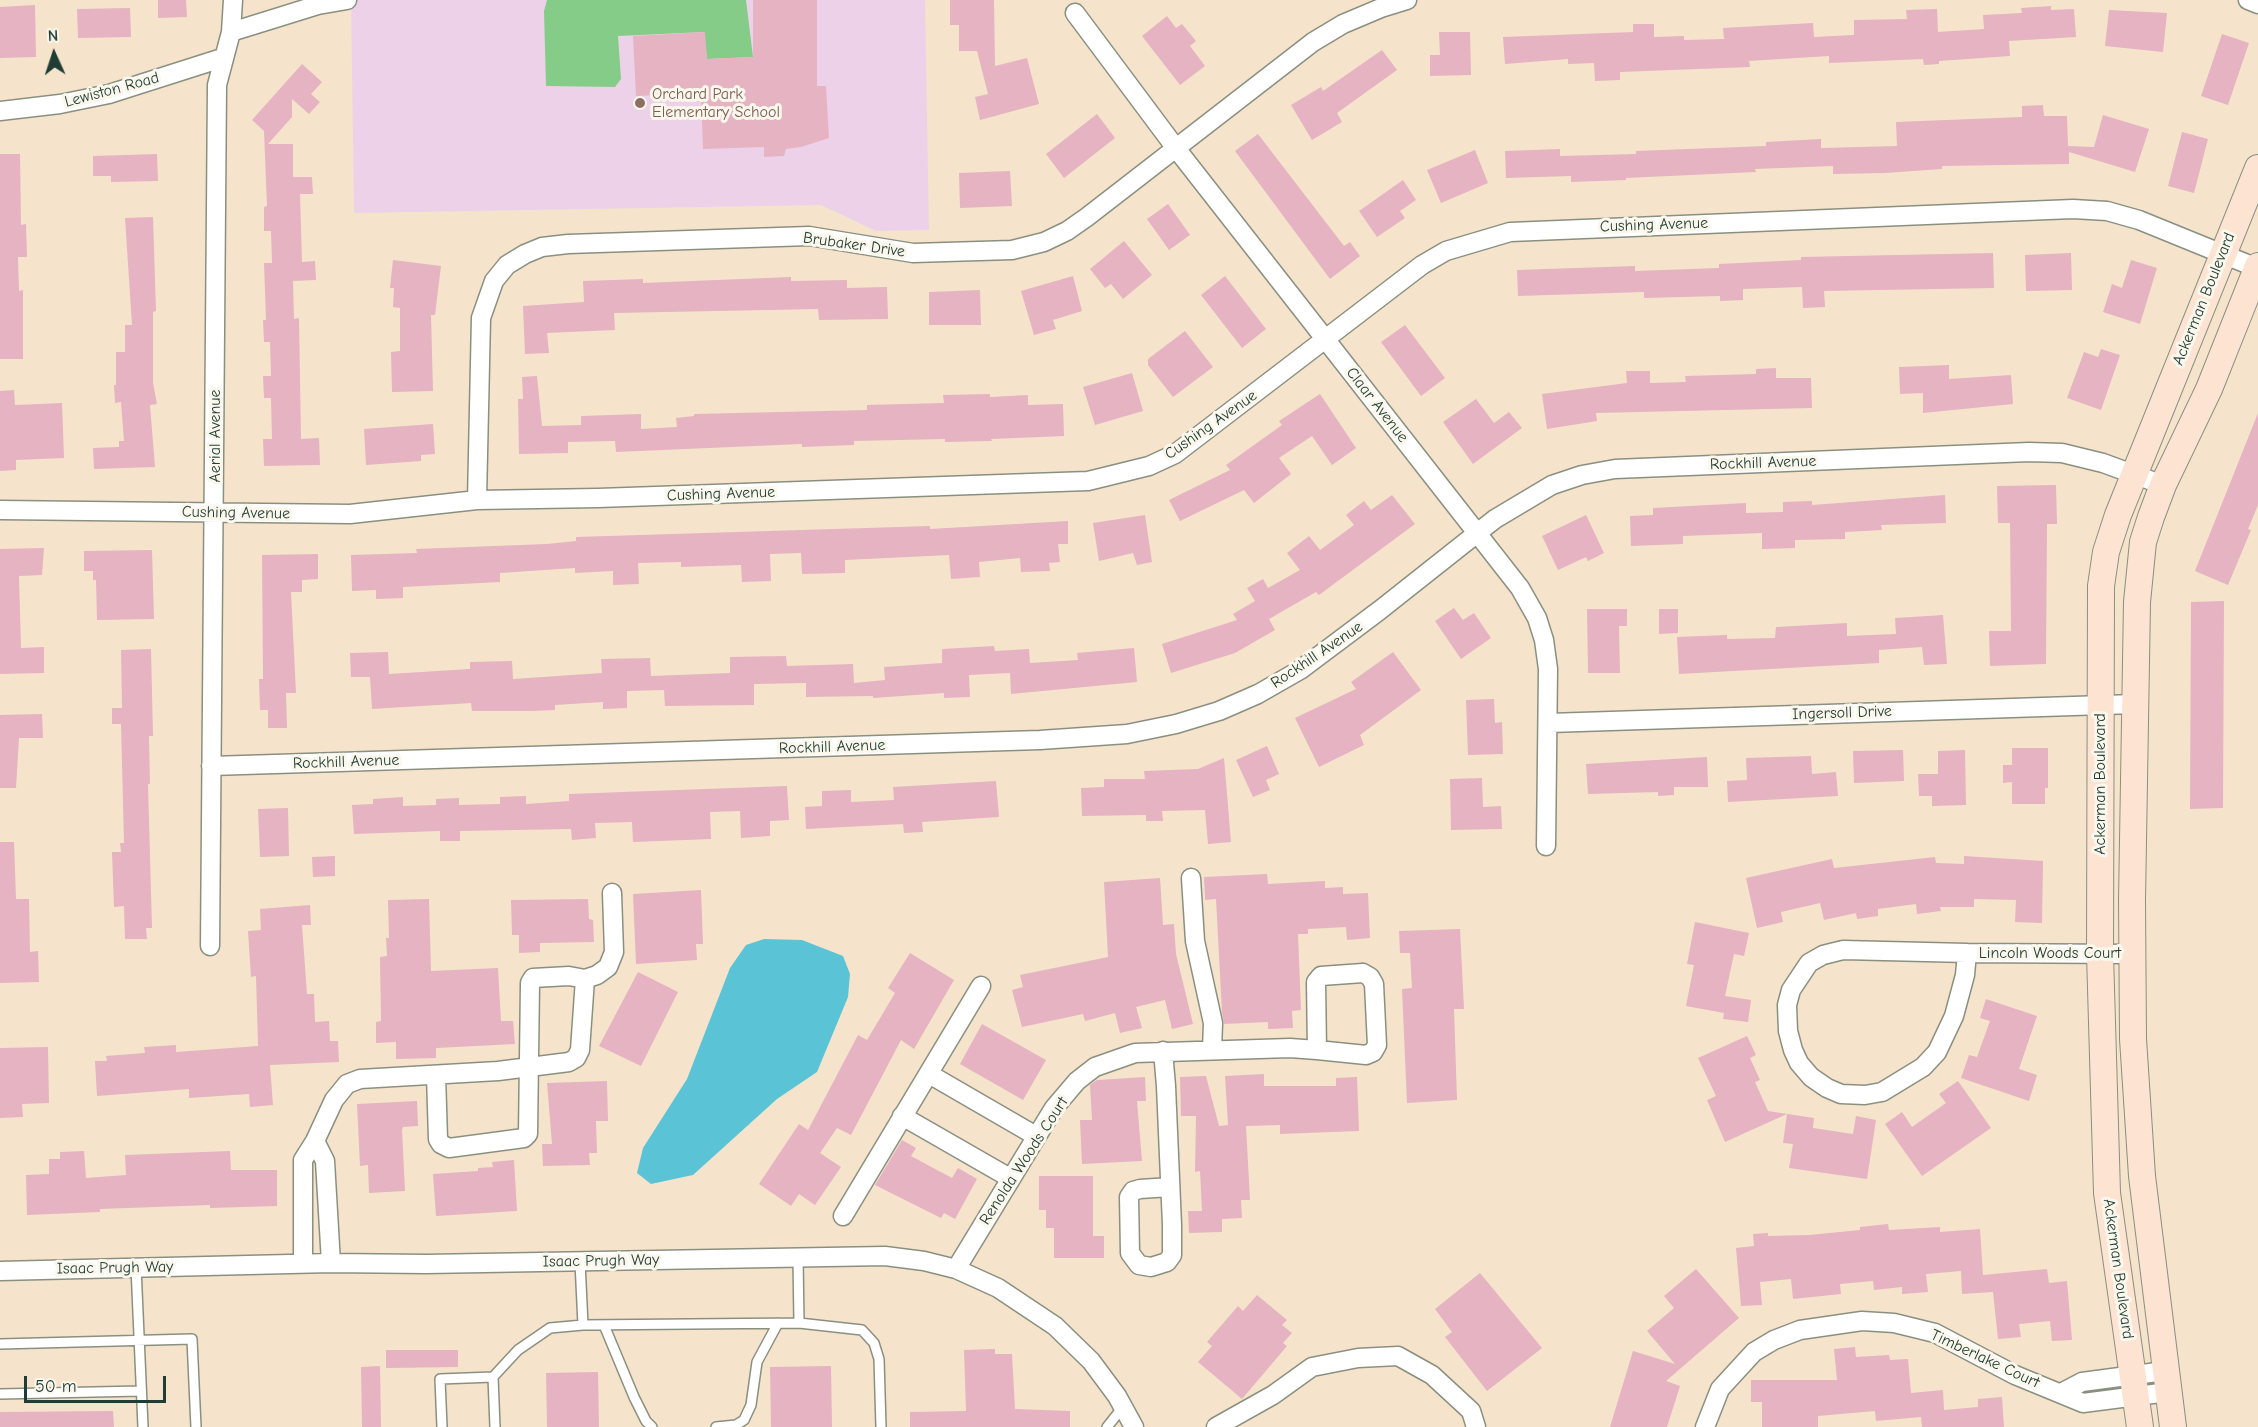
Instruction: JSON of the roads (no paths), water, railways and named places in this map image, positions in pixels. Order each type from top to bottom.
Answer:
[{"type":"street","name":"Aerial Avenue","points":[[210,946],[217,85],[222,58],[231,32],[233,0]]},
{"type":"street","points":[[231,32],[318,5],[347,0]]},
{"type":"street","name":"Brubaker Drive","points":[[477,500],[481,318],[494,281],[507,265],[525,254],[542,248],[568,244],[809,236],[913,253],[1012,250],[1044,242],[1067,231],[1313,42],[1353,20],[1407,0]]},
{"type":"street","points":[[2248,0],[2258,4]]},
{"type":"street","name":"Claar Avenue","points":[[1075,13],[1175,147],[1478,532],[1520,588],[1537,618],[1548,669],[1546,846]]},
{"type":"street","name":"Lewiston Road","points":[[0,111],[60,104],[109,94],[222,58]]},
{"type":"street","name":"Ackerman Boulevard","points":[[2140,1427],[2107,1193],[2100,954],[2101,586],[2106,552],[2134,474],[2258,168]]},
{"type":"street","name":"Cushing Avenue","points":[[0,510],[351,514],[477,500],[598,498],[1100,479],[1149,466],[1175,454],[1430,260],[1478,240],[1510,232],[2073,209],[2107,211],[2139,220],[2258,267]]},
{"type":"street","name":"Ackerman Boulevard","points":[[2173,1427],[2136,1103],[2132,954],[2137,602],[2143,542],[2163,484],[2209,389],[2258,267]]},
{"type":"street","name":"Rockhill Avenue","points":[[211,766],[1017,741],[1127,734],[1176,724],[1219,711],[1258,694],[1318,657],[1478,532],[1525,499],[1552,485],[1582,475],[1615,469],[2029,452],[2062,453],[2163,484]]},
{"type":"street","name":"Ingersoll Drive","points":[[1549,723],[2135,704]]},
{"type":"street","points":[[1191,878],[1195,941],[1213,1023],[1212,1050]]},
{"type":"street","points":[[436,1076],[438,1139],[449,1148],[524,1138],[528,1134],[530,983],[533,978],[569,976],[585,979],[597,975],[608,967],[614,952],[612,893]]},
{"type":"street","name":"Lincoln Woods Court","points":[[1967,953],[1965,975],[1954,1016],[1945,1038],[1923,1067],[1899,1083],[1882,1092],[1865,1095],[1841,1094],[1811,1077],[1799,1063],[1788,1031],[1787,1005],[1798,976],[1809,963],[1823,955],[1843,950],[2132,954]]},
{"type":"street","name":"Renolda Woods Court","points":[[956,1269],[1054,1108],[1077,1081],[1095,1067],[1135,1053],[1163,1051],[1317,1050],[1366,1055],[1373,1052],[1377,1045],[1374,984],[1370,977],[1363,973],[1321,976],[1316,982],[1317,1050]]},
{"type":"street","points":[[303,1263],[303,1160],[315,1141],[334,1100],[347,1084],[360,1079],[436,1076],[569,1062],[576,1058],[580,1050],[585,979]]},
{"type":"street","points":[[843,1216],[981,986]]},
{"type":"street","points":[[1163,1051],[1170,1187]]},
{"type":"street","points":[[929,1074],[1036,1136]]},
{"type":"street","points":[[902,1116],[1010,1178]]},
{"type":"street","points":[[315,1141],[325,1161],[332,1263]]},
{"type":"street","name":"Isaac Prugh Way","points":[[0,1271],[303,1263],[426,1264],[885,1256],[924,1261],[956,1269],[999,1288],[1035,1310],[1063,1332],[1091,1361],[1134,1427]]},
{"type":"street","name":"Timberlake Court","points":[[1705,1427],[1720,1389],[1731,1374],[1755,1352],[1783,1336],[1833,1324],[1862,1321],[1894,1323],[1935,1333],[2015,1375],[2061,1394],[2082,1382],[2134,1386],[2167,1382]]},
{"type":"street","points":[[1216,1427],[1273,1395],[1312,1367],[1358,1358],[1398,1356],[1432,1375],[1471,1411],[1476,1427]]},
{"type":"lane","points":[[798,1258],[799,1323]]},
{"type":"lane","points":[[580,1262],[584,1325]]},
{"type":"lane","points":[[136,1268],[143,1427]]},
{"type":"lane","points":[[716,1427],[736,1425],[744,1420],[750,1405],[757,1362],[778,1323]]},
{"type":"lane","points":[[495,1427],[493,1377],[518,1350],[550,1328],[584,1325],[799,1323],[862,1330],[874,1342],[879,1359],[881,1427]]},
{"type":"lane","points":[[604,1325],[634,1397],[646,1421],[652,1427]]},
{"type":"lane","points":[[0,1344],[192,1339],[196,1427]]},
{"type":"lane","points":[[442,1427],[440,1378],[493,1377]]},
{"type":"lane","points":[[0,1394],[141,1391]]},
{"type":"lane","points":[[1107,1427],[1123,1407]]},
{"type":"water","points":[[764,939],[802,940],[843,956],[850,974],[848,997],[817,1072],[777,1099],[693,1175],[651,1184],[637,1173],[643,1148],[687,1079],[730,968],[746,945]]},
{"type":"place","name":"Orchard Park Elementary School","points":[[640,103]]}]
